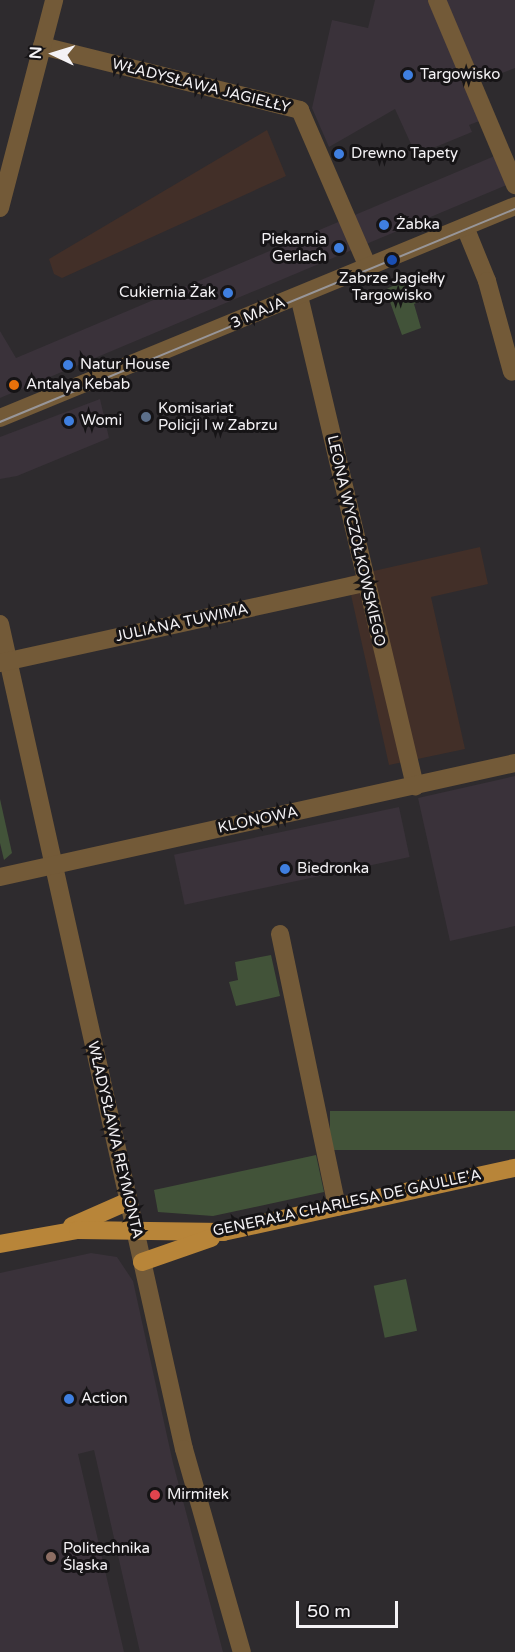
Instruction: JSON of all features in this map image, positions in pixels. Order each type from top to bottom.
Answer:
[{"type":"main road","name":"GENERAŁA CHARLESA DE GAULLE'A","points":[[0,1244],[60,1232],[234,1230],[515,1168]]},
{"type":"main road","points":[[60,1232],[129,1201]]},
{"type":"main road","points":[[142,1262],[234,1230]]},
{"type":"street","points":[[0,208],[54,0]]},
{"type":"street","points":[[437,0],[515,185]]},
{"type":"street","name":"WŁADYSŁAWA JAGIEŁŁY","points":[[42,46],[300,110],[368,267]]},
{"type":"street","name":"3 MAJA","points":[[0,418],[515,206]]},
{"type":"street","points":[[465,227],[487,281],[512,372]]},
{"type":"street","name":"LEONA WYCZÓŁKOWSKIEGO","points":[[299,296],[364,583],[415,786]]},
{"type":"street","name":"JULIANA TUWIMA","points":[[4,662],[364,583]]},
{"type":"street","name":"WŁADYSŁAWA REYMONTA","points":[[0,624],[4,662],[53,865],[192,1482],[242,1652]]},
{"type":"street","name":"KLONOWA","points":[[0,877],[515,763]]},
{"type":"street","points":[[280,934],[337,1207]]},
{"type":"shaded area","name":"Targowisko","points":[[375,0],[515,0],[515,68],[478,82],[492,116],[469,125],[472,132],[416,155],[395,109],[329,147],[312,108],[332,20],[368,28]]},
{"type":"shaded area","points":[[267,130],[286,176],[62,278],[54,274],[49,259]]},
{"type":"shaded area","points":[[497,155],[509,184],[0,398],[0,331],[16,358]]},
{"type":"shaded area","points":[[100,399],[109,438],[17,476],[0,479],[0,437]]},
{"type":"shaded area","points":[[480,547],[488,584],[431,597],[465,749],[389,765],[347,577]]},
{"type":"shaded area","points":[[515,776],[515,926],[450,941],[418,798]]},
{"type":"shaded area","points":[[399,807],[410,857],[185,905],[174,855]]},
{"type":"shaded area","points":[[91,1253],[117,1257],[133,1281],[173,1463],[223,1652],[140,1652],[94,1450],[78,1454],[124,1652],[0,1652],[0,1273]]},
{"type":"green space","points":[[418,273],[421,279],[390,295],[387,289]]},
{"type":"green space","points":[[423,289],[425,299],[414,304],[421,328],[402,335],[390,302],[404,292]]},
{"type":"green space","points":[[0,799],[12,853],[4,860],[0,843]]},
{"type":"green space","points":[[271,955],[280,996],[236,1006],[229,982],[238,980],[235,962]]},
{"type":"green space","points":[[330,1111],[515,1111],[515,1150],[330,1150]]},
{"type":"green space","points":[[316,1155],[324,1192],[213,1216],[158,1212],[154,1190]]},
{"type":"green space","points":[[406,1279],[417,1331],[385,1338],[374,1286]]},
{"type":"tram line","points":[[0,422],[515,209]]},
{"type":"place","name":"Targowisko","points":[[408,75]]},
{"type":"place","name":"Drewno Tapety","points":[[339,154]]},
{"type":"place","name":"Żabka","points":[[384,225]]},
{"type":"place","name":"Piekarnia Gerlach","points":[[339,248]]},
{"type":"place","name":"Zabrze Jagiełły Targowisko","points":[[392,260]]},
{"type":"place","name":"Cukiernia Żak","points":[[228,293]]},
{"type":"place","name":"Natur House","points":[[68,365]]},
{"type":"place","name":"Antalya Kebab","points":[[14,385]]},
{"type":"place","name":"Komisariat Policji I w Zabrzu","points":[[146,417]]},
{"type":"place","name":"Womi","points":[[69,421]]},
{"type":"place","name":"Biedronka","points":[[285,869]]},
{"type":"place","name":"Action","points":[[69,1399]]},
{"type":"place","name":"Mirmiłek","points":[[155,1495]]},
{"type":"place","name":"Politechnika Śląska","points":[[51,1557]]}]
